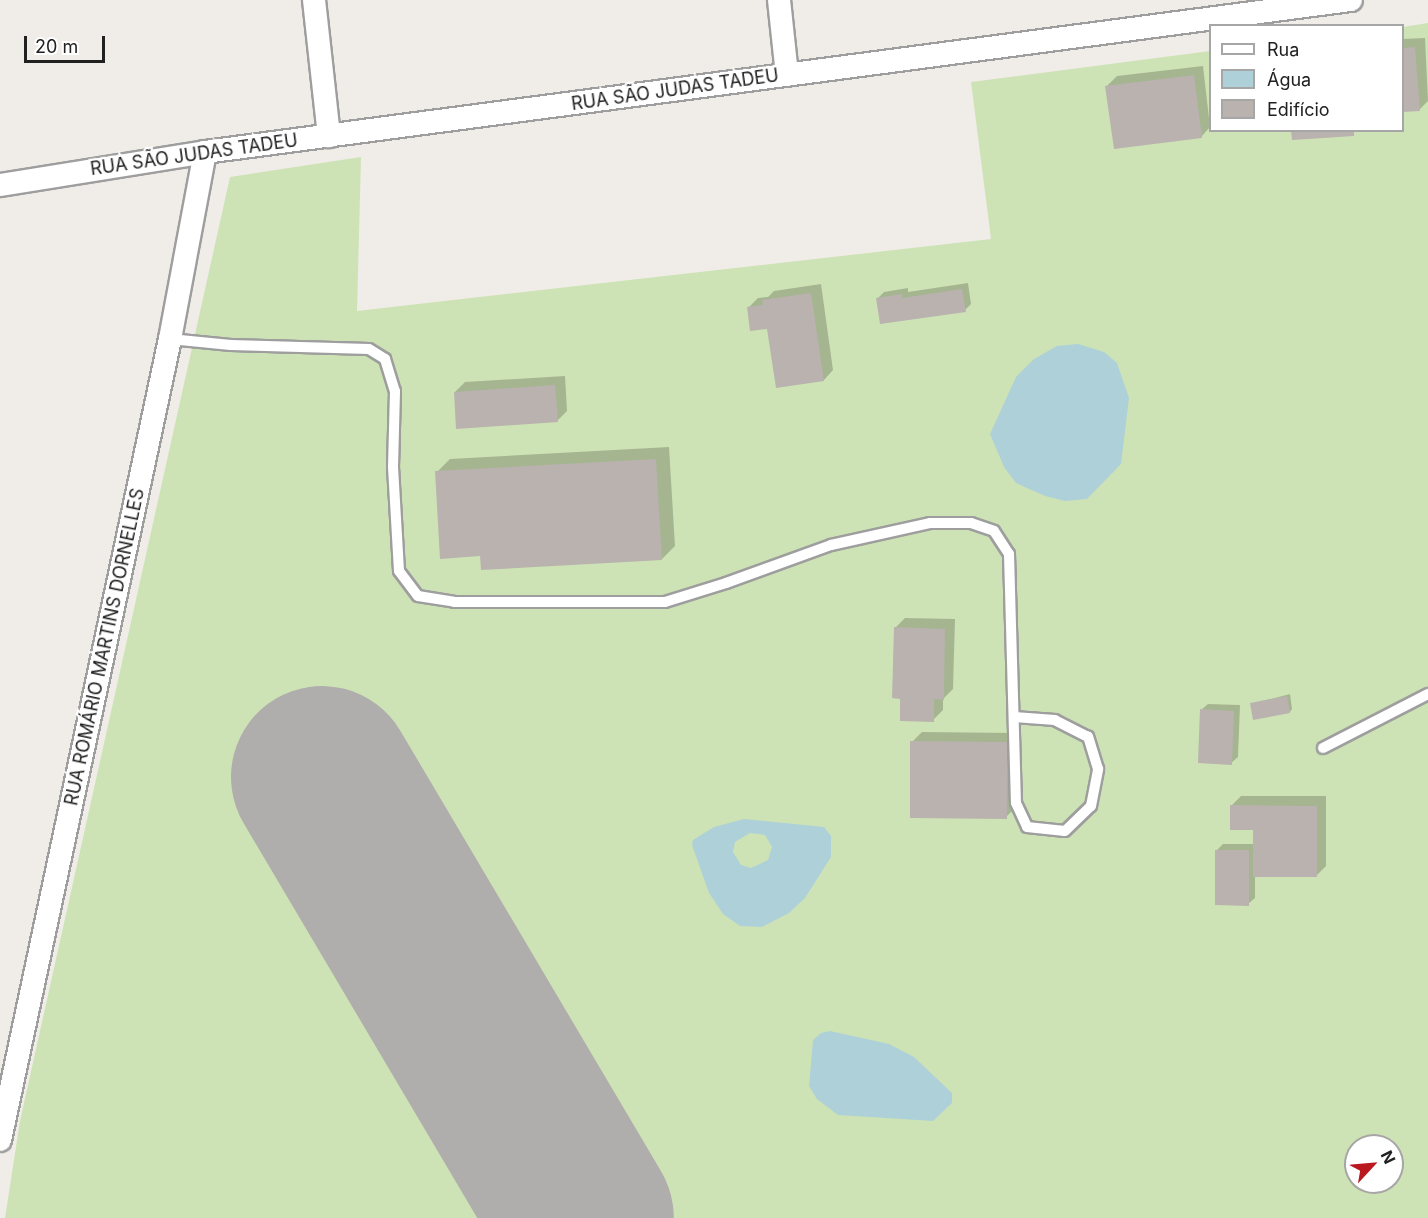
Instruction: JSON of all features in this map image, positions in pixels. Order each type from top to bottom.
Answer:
[{"type":"street","points":[[314,0],[329,136]]},
{"type":"street","points":[[779,0],[787,75]]},
{"type":"street","name":"RUA SÃO JUDAS TADEU","points":[[0,185],[206,152],[1351,0]]},
{"type":"street","name":"RUA ROMÁRIO MARTINS DORNELLES","points":[[0,1140],[170,339],[206,152]]},
{"type":"lane","points":[[170,339],[231,345],[369,349],[385,359],[395,391],[393,467],[399,571],[418,596],[454,602],[665,602],[831,545],[930,523],[971,523],[994,531],[1008,554],[1016,803],[1027,827],[1065,831],[1091,806],[1098,769],[1088,737],[1055,720],[1014,717]]},
{"type":"lane","points":[[1323,748],[1428,694]]},
{"type":"green space","points":[[1428,23],[1428,1218],[5,1218],[20,1121],[230,177],[361,157],[357,311],[991,239],[971,82],[1209,51],[1209,132],[1404,132],[1404,27]]},
{"type":"water","points":[[1078,344],[1104,352],[1117,363],[1129,398],[1121,464],[1087,499],[1065,501],[1045,496],[1016,483],[1004,467],[990,434],[1016,377],[1034,359],[1057,346]]},
{"type":"water","points":[[744,819],[824,827],[831,836],[831,857],[805,898],[789,913],[762,927],[740,926],[723,914],[709,893],[692,845],[693,840],[714,827]],"holes":[[[750,833],[765,835],[772,847],[768,860],[751,868],[741,865],[733,852],[735,842]]]},
{"type":"water","points":[[830,1031],[889,1044],[914,1057],[952,1093],[952,1103],[933,1121],[838,1115],[817,1099],[809,1086],[813,1040],[821,1033]]},
{"type":"building","points":[[1415,47],[1420,111],[1404,112],[1404,48]]},
{"type":"building","points":[[1194,75],[1202,138],[1114,149],[1105,86]]},
{"type":"building","points":[[1291,132],[1354,132],[1354,136],[1292,140]]},
{"type":"building","points":[[962,289],[966,312],[880,324],[876,298],[902,294],[902,298]]},
{"type":"building","points":[[811,293],[824,381],[776,388],[767,329],[750,331],[747,307],[763,305],[762,300]]},
{"type":"building","points":[[555,385],[558,422],[456,429],[454,392]]},
{"type":"building","points":[[656,459],[662,560],[481,570],[480,556],[440,559],[435,471]]},
{"type":"building","points":[[894,627],[945,629],[944,700],[934,699],[934,722],[900,721],[900,699],[892,698]]},
{"type":"building","points":[[1287,696],[1290,713],[1253,720],[1250,703]]},
{"type":"building","points":[[1200,709],[1234,711],[1232,765],[1198,763]]},
{"type":"building","points":[[910,741],[1007,742],[1007,819],[910,818]]},
{"type":"building","points":[[1230,805],[1317,806],[1317,877],[1253,877],[1253,830],[1230,830]]},
{"type":"building","points":[[1215,850],[1249,850],[1249,906],[1215,905]]},
{"type":"runway","points":[[322,777],[583,1218]]}]
